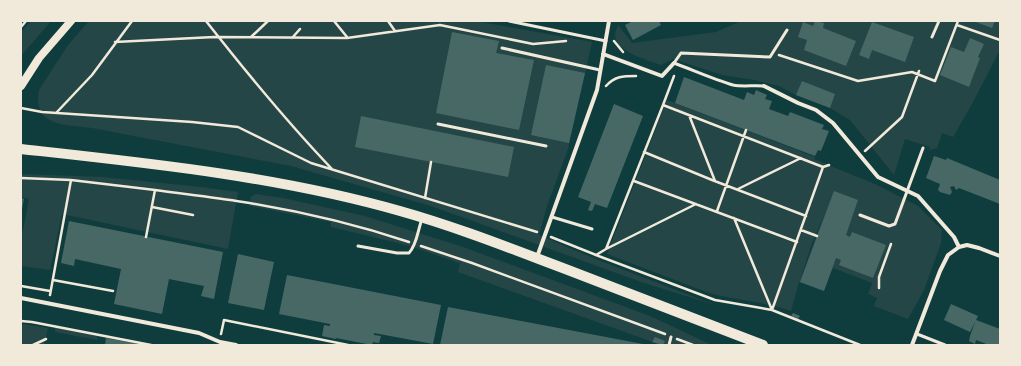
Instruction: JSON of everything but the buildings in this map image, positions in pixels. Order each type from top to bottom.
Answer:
[{"type":"main road","points":[[21,86],[39,58],[69,22]]},
{"type":"main road","points":[[21,149],[144,163],[306,188],[399,211],[468,232],[763,345]]},
{"type":"street","points":[[536,258],[597,90],[609,21]]},
{"type":"street","points":[[603,54],[662,76],[676,64]]},
{"type":"street","points":[[764,86],[816,110],[833,123],[878,177],[918,196],[946,227],[954,237],[959,247]]},
{"type":"street","points":[[912,345],[943,264],[948,255],[959,247],[967,245],[1000,256]]},
{"type":"street","points":[[21,298],[199,333],[220,342],[236,345]]},
{"type":"lane","points":[[509,21],[606,41]]},
{"type":"lane","points":[[932,37],[939,21]]},
{"type":"lane","points":[[764,86],[733,85],[676,64],[681,53],[770,57],[787,30]]},
{"type":"lane","points":[[502,48],[600,70]]},
{"type":"lane","points":[[438,124],[546,146]]},
{"type":"lane","points":[[860,215],[889,226],[895,224],[922,148]]},
{"type":"lane","points":[[552,217],[592,229]]},
{"type":"lane","points":[[358,246],[405,254],[409,253],[412,250],[422,218]]},
{"type":"lane","points":[[917,334],[945,345]]},
{"type":"lane","points":[[669,345],[671,337]]},
{"type":"path","points":[[21,27],[26,21]]},
{"type":"path","points":[[56,113],[92,75],[132,21]]},
{"type":"path","points":[[206,21],[241,66],[332,170]]},
{"type":"path","points":[[251,38],[268,21]]},
{"type":"path","points":[[334,21],[347,38]]},
{"type":"path","points":[[388,21],[395,31]]},
{"type":"path","points":[[773,52],[858,81],[912,72],[935,81],[958,21]]},
{"type":"path","points":[[116,42],[219,37],[347,38],[440,25],[533,44],[572,41]]},
{"type":"path","points":[[957,25],[1000,40]]},
{"type":"path","points":[[292,38],[300,29]]},
{"type":"path","points":[[612,38],[625,54]]},
{"type":"path","points":[[606,249],[663,105],[676,64]]},
{"type":"path","points":[[860,155],[902,117],[919,71]]},
{"type":"path","points":[[605,88],[612,79],[619,76],[638,76]]},
{"type":"path","points":[[663,105],[823,167],[829,165]]},
{"type":"path","points":[[21,108],[42,112],[192,122],[238,127],[311,163],[545,234],[596,256],[715,300],[772,310],[860,345]]},
{"type":"path","points":[[688,115],[715,181]]},
{"type":"path","points":[[717,211],[746,130]]},
{"type":"path","points":[[644,152],[726,186],[806,216]]},
{"type":"path","points":[[737,189],[801,158]]},
{"type":"path","points":[[425,198],[431,162]]},
{"type":"path","points":[[772,310],[823,167]]},
{"type":"path","points":[[21,178],[71,180],[243,202],[314,216],[375,231],[472,263],[693,345]]},
{"type":"path","points":[[48,303],[71,180]]},
{"type":"path","points":[[634,181],[797,242]]},
{"type":"path","points":[[146,237],[155,190]]},
{"type":"path","points":[[596,256],[606,249],[697,204]]},
{"type":"path","points":[[152,207],[193,215]]},
{"type":"path","points":[[734,218],[772,310]]},
{"type":"path","points":[[801,230],[817,236]]},
{"type":"path","points":[[878,288],[879,277],[891,244]]},
{"type":"path","points":[[52,280],[113,291]]},
{"type":"path","points":[[21,286],[50,291]]},
{"type":"path","points":[[220,342],[224,320],[348,345]]},
{"type":"path","points":[[21,321],[151,345]]},
{"type":"path","points":[[33,345],[46,339]]},
{"type":"shaded area","points":[[31,21],[51,21],[21,56],[21,32]]},
{"type":"shaded area","points":[[89,21],[476,21],[592,42],[568,149],[547,206],[539,235],[593,258],[715,305],[644,283],[431,206],[291,166],[53,122],[41,111],[38,102],[39,90],[68,45]]},
{"type":"shaded area","points":[[741,21],[1000,21],[1000,50],[953,137],[942,133],[937,148],[929,150],[930,147],[905,139],[894,175],[850,120],[830,108],[796,95],[779,86],[722,75],[673,59],[661,65],[640,58],[620,46],[616,40],[615,34],[618,25],[632,43],[716,32]]},
{"type":"shaded area","points":[[667,100],[815,157],[814,159],[875,184],[918,206],[942,230],[941,243],[924,290],[908,319],[874,306],[877,298],[868,294],[872,283],[833,268],[824,291],[799,282],[791,311],[771,305],[709,293],[607,254]],"holes":[[[824,215],[800,281],[811,246]]]},
{"type":"shaded area","points":[[21,174],[102,177],[238,192],[228,249],[62,214],[50,270],[21,266],[21,240],[29,199],[21,197]]},
{"type":"shaded area","points":[[256,194],[283,198],[365,216],[463,247],[650,316],[712,345],[661,345],[458,272],[461,258],[459,263],[410,246],[331,227],[331,222],[250,206],[251,197]]},
{"type":"shaded area","points":[[23,324],[48,328],[44,345],[21,345],[21,330]]},
{"type":"shaded area","points":[[55,327],[98,336],[97,340],[55,332]]}]
